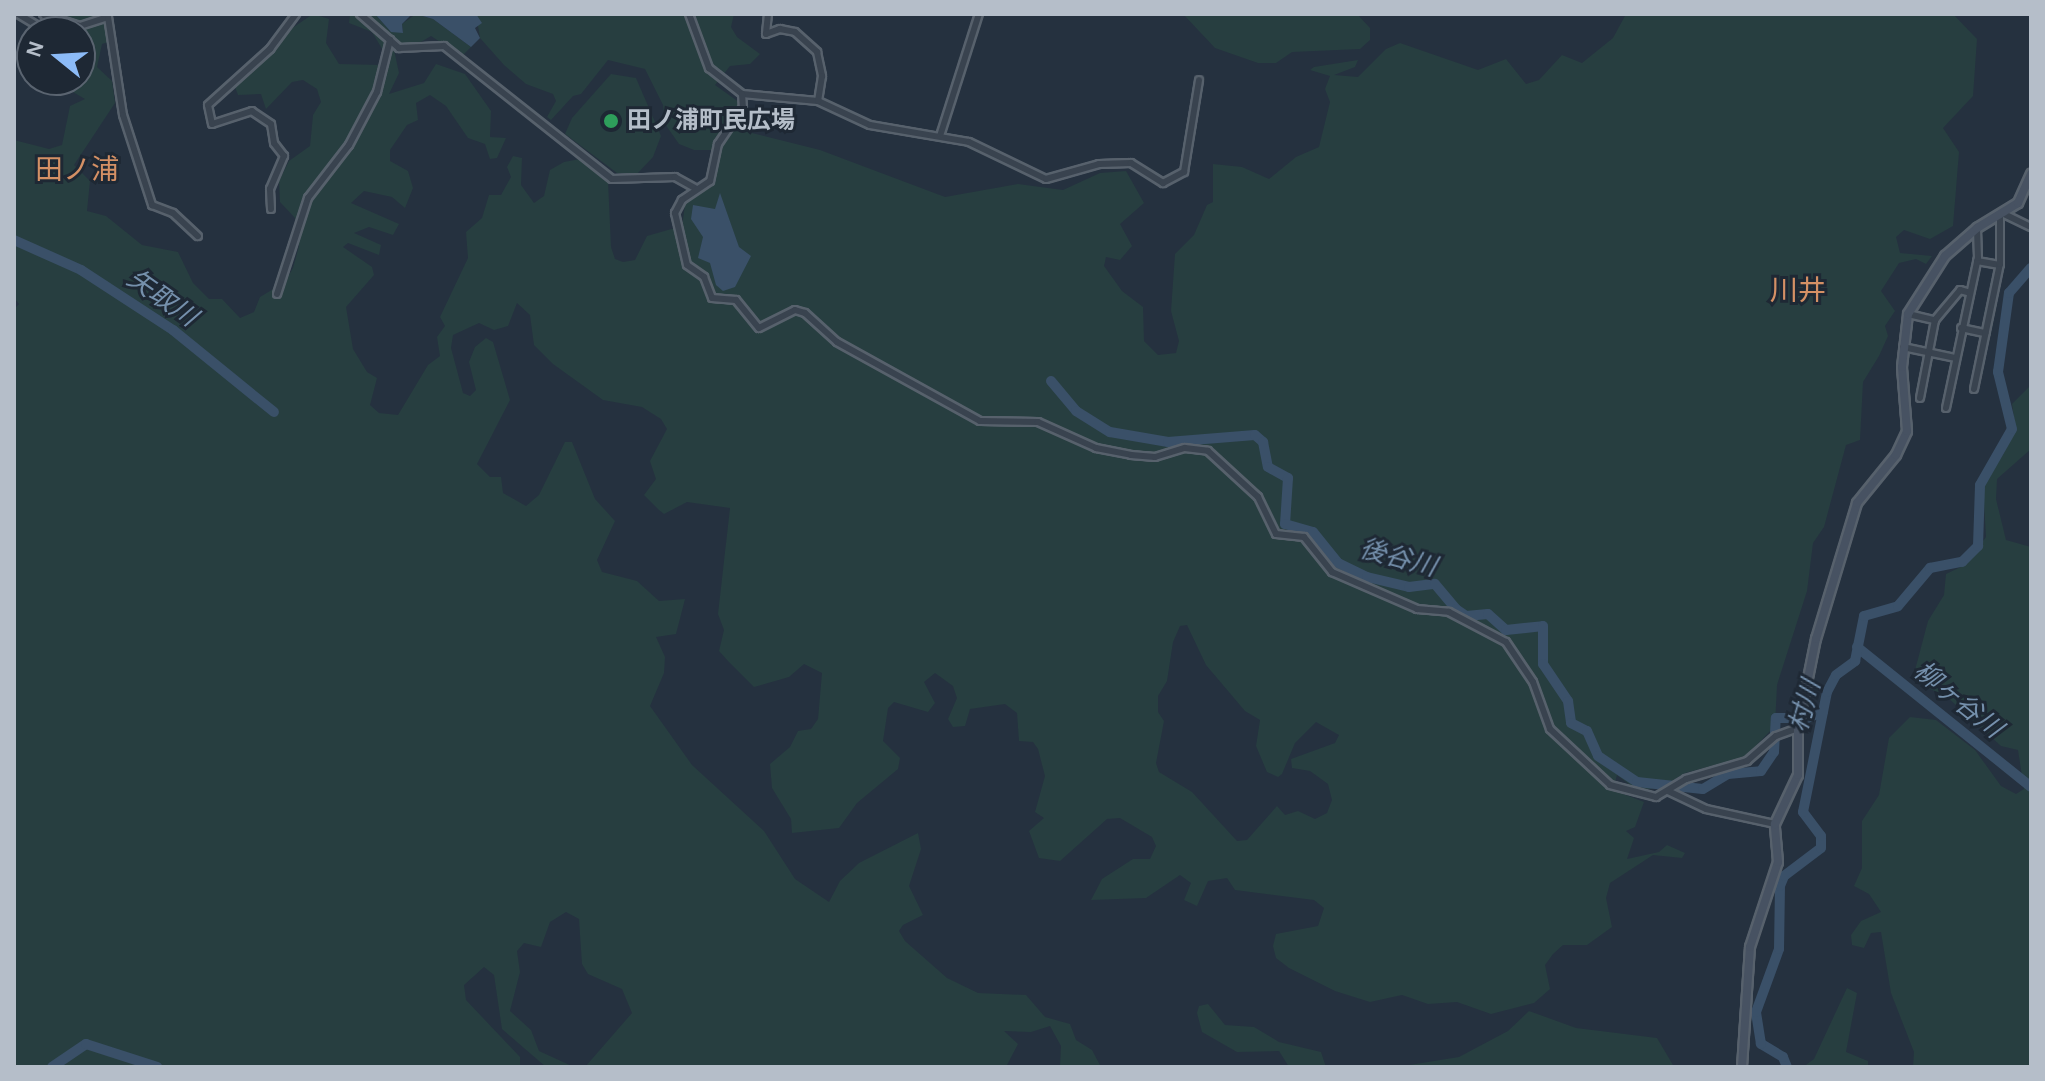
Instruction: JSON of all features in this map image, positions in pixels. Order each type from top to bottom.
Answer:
[{"type":"main road","points":[[1742,1067],[1746,968],[1778,862],[1775,824],[1798,775],[1798,728],[1816,639],[1857,503],[1896,455],[1907,431],[1903,346],[1908,314],[1945,256],[1977,228],[2018,203],[2031,174]]},
{"type":"street","points":[[18,14],[41,28],[47,23],[44,15]]},
{"type":"street","points":[[271,209],[270,189],[284,156],[274,143],[271,124],[252,111],[212,124],[208,105],[270,49],[296,14]]},
{"type":"street","points":[[360,14],[406,50],[444,46],[612,179],[675,177],[697,189]]},
{"type":"street","points":[[689,14],[709,68],[742,94],[818,101],[870,125],[979,145],[1035,177],[1131,163],[1163,183],[1184,172],[1199,80]]},
{"type":"street","points":[[768,14],[766,34],[780,29],[795,32],[817,52],[822,76],[818,101]]},
{"type":"street","points":[[940,136],[979,14]]},
{"type":"street","points":[[44,15],[80,26],[108,17],[123,115],[152,205],[173,213],[198,236]]},
{"type":"street","points":[[277,294],[308,198],[349,145],[377,92],[390,40]]},
{"type":"street","points":[[742,94],[743,107],[718,144],[710,181],[697,189],[675,213],[687,265],[704,277],[712,298],[741,303],[754,325],[763,327],[795,310],[805,313],[837,342],[980,421],[1038,422],[1096,448],[1131,455],[1161,456],[1185,448],[1208,451],[1258,497],[1276,534],[1304,537],[1332,572],[1417,609],[1449,612],[1506,642],[1533,682],[1550,729],[1603,782],[1650,798],[1686,779],[1747,761],[1776,736],[1798,728]]},
{"type":"street","points":[[1974,389],[2000,265],[2002,215],[2031,227]]},
{"type":"street","points":[[1946,408],[1967,292],[1977,261],[1977,228]]},
{"type":"street","points":[[1977,261],[2000,265]]},
{"type":"street","points":[[1920,398],[1935,320],[1960,290],[1967,292]]},
{"type":"street","points":[[1908,314],[1935,320]]},
{"type":"street","points":[[1961,328],[1985,333]]},
{"type":"street","points":[[1903,346],[1955,358]]},
{"type":"street","points":[[1668,791],[1706,809],[1775,824]]},
{"type":"green space","points":[[63,14],[107,14],[115,40],[102,44],[97,67],[112,81],[115,103],[74,165],[90,181],[87,211],[106,216],[142,245],[178,252],[193,283],[209,299],[222,299],[240,318],[254,312],[260,297],[285,282],[293,268],[299,246],[295,218],[280,202],[279,181],[289,161],[310,146],[313,115],[321,102],[317,89],[303,80],[292,82],[266,109],[261,94],[238,95],[235,87],[282,35],[313,14],[329,19],[326,43],[339,64],[381,65],[384,52],[372,32],[349,23],[350,14],[375,14],[391,32],[403,32],[402,24],[416,14],[433,19],[471,47],[462,56],[431,36],[416,45],[393,45],[399,73],[389,94],[424,83],[436,64],[465,74],[491,111],[490,137],[506,138],[497,158],[490,159],[485,144],[468,138],[446,106],[430,95],[416,103],[418,120],[407,125],[390,150],[390,161],[408,171],[413,188],[405,208],[392,197],[364,191],[351,203],[399,224],[393,235],[369,227],[354,233],[381,245],[379,255],[348,243],[343,247],[372,267],[374,275],[346,307],[353,349],[367,372],[377,378],[370,405],[379,413],[398,415],[428,365],[440,356],[437,337],[445,326],[440,317],[468,258],[466,232],[482,218],[489,195],[501,195],[511,177],[507,167],[513,156],[522,158],[521,185],[534,203],[544,196],[550,170],[564,162],[580,159],[608,181],[611,247],[615,259],[623,262],[635,260],[647,236],[682,226],[685,205],[711,184],[715,150],[694,150],[679,144],[665,124],[663,105],[645,69],[608,60],[581,94],[573,96],[551,120],[547,117],[556,101],[553,94],[526,84],[504,65],[480,38],[476,14],[734,14],[731,27],[737,37],[760,54],[750,64],[730,66],[715,85],[743,105],[740,130],[820,150],[945,197],[1018,184],[1063,190],[1100,173],[1126,171],[1144,203],[1120,224],[1132,246],[1120,260],[1106,257],[1104,266],[1122,291],[1143,307],[1144,341],[1158,355],[1176,353],[1179,341],[1171,311],[1175,254],[1194,235],[1207,205],[1213,202],[1213,164],[1242,167],[1269,179],[1296,157],[1319,147],[1330,102],[1325,89],[1330,76],[1310,70],[1314,67],[1358,60],[1355,67],[1334,75],[1358,77],[1386,49],[1400,43],[1478,70],[1506,59],[1526,84],[1539,80],[1562,55],[1582,63],[1613,38],[1626,14],[1953,14],[1977,39],[1973,96],[1943,128],[1959,152],[1953,226],[1930,239],[1904,230],[1896,237],[1900,253],[1932,256],[1926,264],[1916,259],[1899,263],[1881,291],[1895,311],[1885,326],[1888,336],[1879,356],[1863,382],[1860,440],[1846,445],[1824,527],[1813,543],[1807,591],[1777,685],[1775,726],[1745,757],[1685,773],[1660,788],[1637,790],[1617,775],[1613,790],[1644,802],[1635,827],[1626,831],[1634,838],[1627,859],[1659,852],[1667,845],[1685,853],[1682,858],[1653,855],[1610,883],[1606,898],[1612,927],[1587,945],[1563,945],[1553,954],[1545,965],[1550,989],[1534,1003],[1491,1014],[1457,1002],[1428,1004],[1402,995],[1370,1002],[1335,991],[1289,968],[1276,958],[1273,946],[1276,934],[1318,926],[1324,908],[1314,900],[1235,890],[1227,878],[1208,881],[1197,906],[1184,900],[1191,883],[1180,875],[1146,898],[1091,900],[1102,879],[1133,859],[1150,859],[1156,846],[1152,837],[1120,818],[1107,819],[1060,861],[1039,858],[1029,831],[1044,818],[1035,812],[1045,776],[1038,749],[1033,742],[1019,741],[1017,713],[1005,704],[970,709],[965,726],[953,727],[948,719],[957,698],[953,686],[935,673],[924,682],[935,703],[928,712],[894,702],[888,708],[883,741],[900,758],[898,769],[857,803],[839,828],[792,833],[791,819],[772,788],[770,764],[790,747],[798,731],[811,729],[818,719],[822,673],[804,664],[789,677],[754,687],[719,651],[724,630],[718,614],[730,508],[687,502],[664,514],[659,510],[644,495],[656,479],[650,461],[667,429],[661,419],[642,407],[603,400],[553,364],[534,345],[530,315],[517,303],[508,326],[494,330],[479,323],[453,335],[451,348],[463,393],[470,396],[476,390],[469,362],[475,347],[486,338],[493,342],[510,400],[477,464],[490,477],[501,477],[503,493],[526,506],[539,495],[565,442],[572,442],[595,499],[615,521],[597,560],[602,572],[637,581],[659,601],[685,599],[676,634],[656,637],[665,657],[664,673],[650,706],[692,765],[764,831],[795,879],[829,902],[840,881],[859,863],[918,833],[921,849],[909,886],[923,915],[903,925],[899,931],[905,941],[947,978],[978,993],[1026,995],[1045,1017],[1070,1024],[1076,1040],[1092,1050],[1101,1067],[1060,1067],[1061,1046],[1050,1026],[1031,1032],[1004,1031],[1018,1044],[1006,1067],[585,1067],[632,1013],[622,989],[588,974],[582,964],[579,919],[566,912],[550,922],[541,947],[524,943],[517,951],[520,972],[510,1011],[531,1030],[539,1051],[574,1067],[546,1067],[502,1029],[494,975],[484,967],[464,985],[466,1000],[520,1057],[520,1067],[14,1067],[14,309],[19,304],[14,298],[14,140],[49,149],[62,145],[70,106],[85,99],[80,96],[96,96],[96,16]],"holes":[[[1187,625],[1206,665],[1245,711],[1260,720],[1256,746],[1267,772],[1278,777],[1295,743],[1316,722],[1339,735],[1335,743],[1291,759],[1292,768],[1310,771],[1328,784],[1332,800],[1327,813],[1315,819],[1298,811],[1285,815],[1277,806],[1247,840],[1237,841],[1192,792],[1159,772],[1156,763],[1164,721],[1158,712],[1158,696],[1167,681],[1173,642],[1180,626]]]},
{"type":"green space","points":[[1183,14],[1357,14],[1370,28],[1370,40],[1360,49],[1292,52],[1276,63],[1258,63],[1215,48]]},
{"type":"green space","name":"田ノ浦町民広場","points":[[611,74],[636,78],[661,136],[653,157],[637,174],[617,173],[565,134],[572,118]]},
{"type":"green space","points":[[2031,385],[2031,449],[1997,479],[1996,499],[2006,540],[2031,547],[2031,1067],[1913,1067],[1914,1052],[1891,993],[1881,932],[1871,933],[1864,948],[1852,945],[1851,935],[1861,921],[1881,912],[1869,894],[1854,886],[1862,868],[1862,821],[1879,795],[1889,738],[1910,717],[1936,720],[1975,750],[2001,786],[2016,794],[2024,789],[2018,750],[2001,746],[1947,697],[1918,683],[1914,674],[1928,621],[1944,595],[1946,574],[1965,565],[1986,537],[1983,485],[2004,453],[2015,424],[2012,404]]},
{"type":"green space","points":[[1847,988],[1857,993],[1846,1052],[1868,1061],[1868,1067],[1803,1067],[1814,1059]]},
{"type":"green space","points":[[1208,1004],[1225,1025],[1254,1027],[1279,1042],[1321,1052],[1326,1067],[1289,1067],[1279,1051],[1237,1052],[1202,1032],[1197,1013],[1199,1006]]},
{"type":"green space","points":[[1529,1011],[1576,1028],[1657,1038],[1673,1065],[1397,1067],[1459,1057],[1508,1031]]},
{"type":"water","points":[[375,14],[412,14],[402,24],[403,33],[391,32]]},
{"type":"water","points":[[416,14],[476,14],[482,23],[475,28],[480,38],[471,47],[433,19]]},
{"type":"water","points":[[720,193],[739,247],[751,256],[735,287],[723,291],[716,285],[710,263],[698,258],[703,237],[691,219],[693,205],[715,209]]},
{"type":"waterway","name":"矢取川","points":[[14,240],[81,270],[173,330],[274,412]]},
{"type":"waterway","name":"村川","points":[[1787,1067],[1783,1057],[1761,1044],[1756,1012],[1779,949],[1780,886],[1784,876],[1821,848],[1821,836],[1803,812],[1827,692],[1836,675],[1855,661],[1864,616],[1898,606],[1930,568],[1962,562],[1978,546],[1980,485],[2012,429],[1998,372],[2009,293],[2031,268]]},
{"type":"waterway","name":"後谷川","points":[[1051,381],[1076,411],[1110,432],[1168,442],[1255,435],[1263,442],[1268,467],[1288,478],[1285,524],[1313,532],[1338,563],[1367,577],[1409,587],[1435,584],[1466,616],[1488,614],[1506,630],[1543,626],[1543,664],[1568,701],[1571,723],[1587,731],[1598,756],[1637,782],[1703,789],[1728,774],[1761,771],[1774,752],[1776,718],[1807,718],[1823,712]]},
{"type":"waterway","name":"柳ヶ谷川","points":[[1857,647],[2031,787]]},
{"type":"waterway","points":[[52,1067],[86,1044],[157,1067]]},
{"type":"place","name":"田ノ浦町民広場","points":[[611,121]]},
{"type":"district","name":"田ノ浦","points":[[77,170]]},
{"type":"district","name":"川井","points":[[1798,291]]}]
